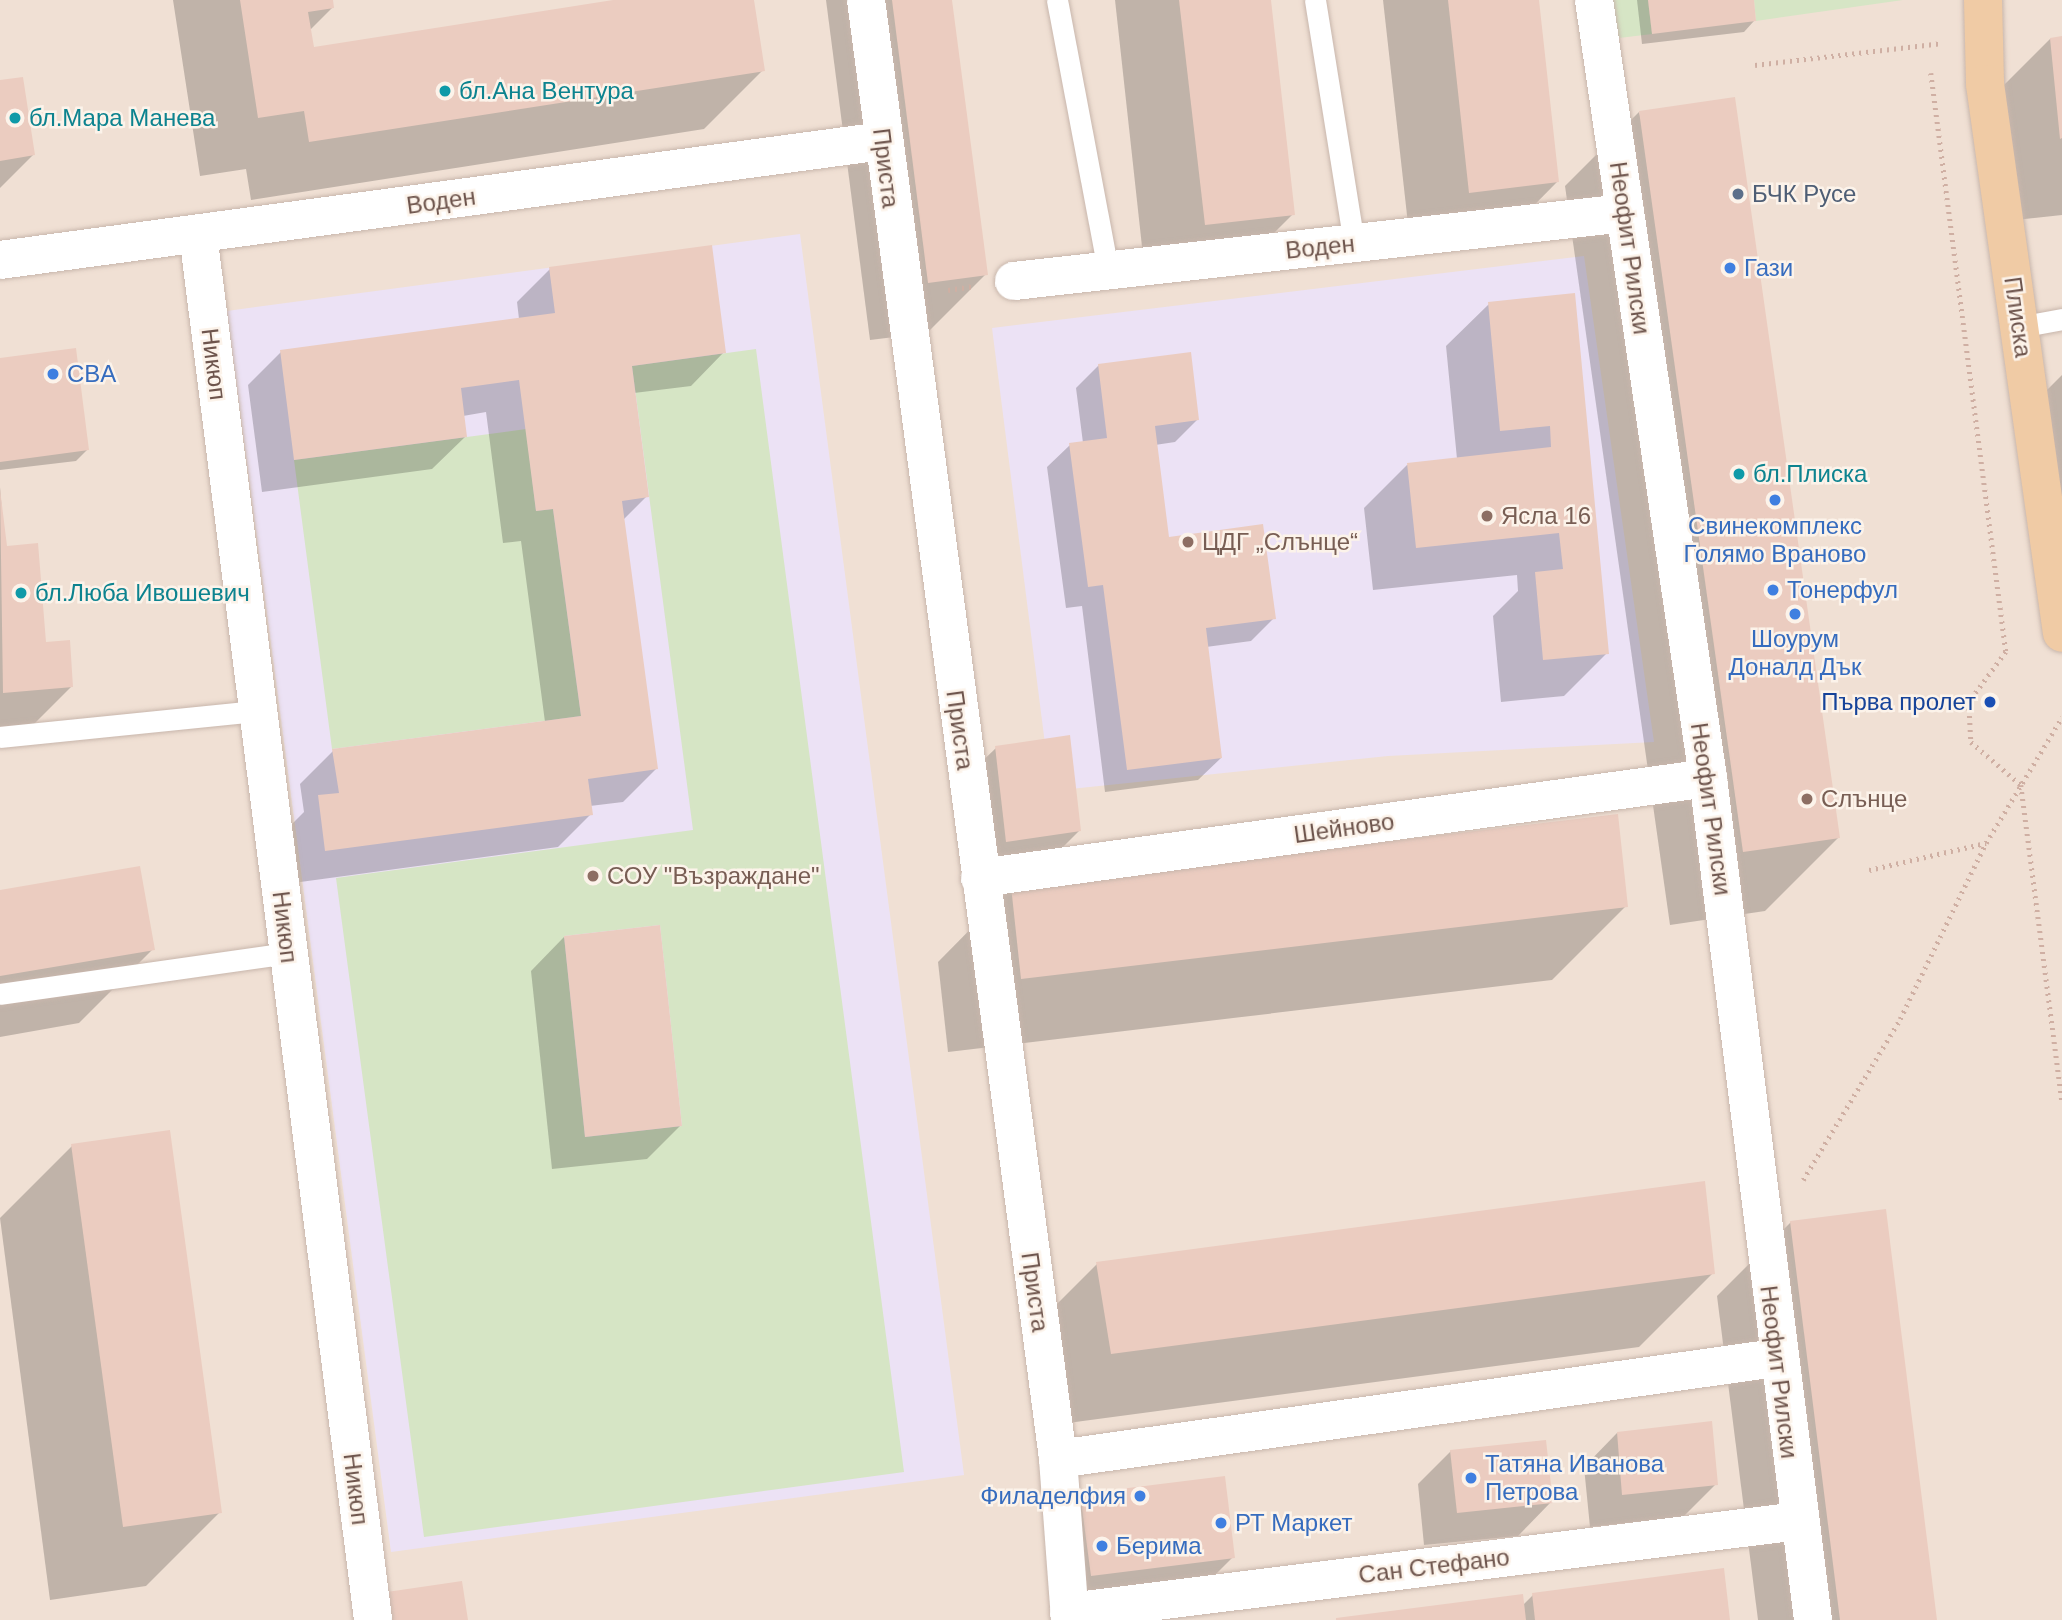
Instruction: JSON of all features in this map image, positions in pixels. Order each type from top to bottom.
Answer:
[{"type":"main road","name":"Плиска","points":[[1983,0],[1982,38],[2062,633]]},
{"type":"street","name":"Приста","points":[[866,0],[902,296],[1058,1459],[1070,1616]]},
{"type":"street","name":"Неофит Рилски","points":[[1594,0],[1707,778],[1776,1358],[1813,1620]]},
{"type":"street","name":"Воден","points":[[0,260],[882,141]]},
{"type":"street","name":"Воден","points":[[1014,281],[1625,213]]},
{"type":"street","name":"Никюп","points":[[198,234],[373,1620]]},
{"type":"street","name":"Шейново","points":[[980,878],[1707,778]]},
{"type":"street","points":[[1058,1459],[1776,1358]]},
{"type":"street","name":"Сан Стефано","points":[[1070,1616],[1799,1521]]},
{"type":"lane","points":[[1057,0],[1108,270]]},
{"type":"lane","points":[[1315,0],[1354,243]]},
{"type":"lane","points":[[2019,327],[2062,319]]},
{"type":"lane","points":[[0,737],[258,711]]},
{"type":"lane","points":[[0,994],[288,953]]},
{"type":"path","points":[[1755,65],[1982,38]]},
{"type":"path","points":[[1931,73],[2006,652],[1969,702],[1971,743],[2021,785],[2062,1101]]},
{"type":"path","points":[[902,296],[1014,281]]},
{"type":"path","points":[[1800,1185],[1900,1019],[1986,843],[2062,717]]},
{"type":"path","points":[[1869,870],[1986,843]]},
{"type":"shaded area","points":[[0,0],[2062,0],[2062,1620],[0,1620]]},
{"type":"shaded area","name":"СОУ \"Възраждане\"","points":[[800,234],[964,1475],[391,1552],[227,311]]},
{"type":"shaded area","points":[[1584,256],[1654,742],[1388,756],[1051,791],[992,328]]},
{"type":"green space","points":[[1606,0],[1648,0],[1652,34],[1611,39]]},
{"type":"green space","points":[[1754,0],[1903,0],[1756,21]]},
{"type":"green space","points":[[756,349],[904,1472],[424,1537],[336,878],[693,830],[632,366]],"holes":[[[660,925],[682,1126],[585,1137],[564,936]]]},
{"type":"green space","points":[[526,429],[536,511],[553,509],[581,716],[332,749],[294,460]]},
{"type":"building","name":"бл.Ана Вентура","points":[[240,0],[333,0],[334,8],[308,12],[314,47],[613,0],[754,0],[765,71],[309,142],[304,111],[258,118]]},
{"type":"building","points":[[892,0],[952,0],[988,275],[928,283]]},
{"type":"building","points":[[1179,0],[1271,0],[1295,215],[1205,225]]},
{"type":"building","points":[[1448,0],[1539,0],[1559,182],[1469,193]]},
{"type":"building","points":[[1648,0],[1754,0],[1756,21],[1652,34]]},
{"type":"building","points":[[2062,36],[2062,138],[2060,139],[2050,38]]},
{"type":"building","name":"бл.Мара Манева","points":[[23,77],[35,155],[0,161],[0,80]]},
{"type":"building","name":"бл.Плиска","points":[[1735,97],[1840,838],[1743,852],[1639,111]]},
{"type":"building","name":"СОУ \"Възраждане\"","points":[[712,245],[726,353],[632,366],[649,497],[622,501],[658,769],[588,779],[593,815],[325,851],[318,795],[339,793],[332,749],[581,716],[553,509],[536,511],[519,380],[461,388],[467,437],[294,460],[280,350],[555,313],[549,267]]},
{"type":"building","points":[[1575,293],[1609,654],[1543,660],[1535,572],[1563,569],[1559,533],[1416,548],[1407,463],[1551,447],[1550,426],[1500,431],[1488,302]]},
{"type":"building","points":[[76,348],[89,450],[0,462],[0,358]]},
{"type":"building","points":[[1191,352],[1199,420],[1155,426],[1169,537],[1263,524],[1276,619],[1206,628],[1222,758],[1127,770],[1103,585],[1088,587],[1069,443],[1107,438],[1098,364]]},
{"type":"building","name":"бл.Люба Ивошевич","points":[[0,489],[7,546],[38,543],[46,642],[70,640],[73,687],[3,693]]},
{"type":"building","points":[[1070,735],[1081,831],[1006,842],[995,746]]},
{"type":"building","points":[[1618,814],[1628,907],[1021,979],[1011,886]]},
{"type":"building","points":[[140,866],[155,950],[0,976],[0,890]]},
{"type":"building","points":[[660,925],[682,1126],[585,1137],[564,936]]},
{"type":"building","points":[[170,1130],[222,1513],[123,1527],[71,1144]]},
{"type":"building","points":[[1705,1181],[1715,1274],[1111,1354],[1096,1262]]},
{"type":"building","points":[[1886,1209],[1937,1620],[1840,1620],[1790,1221]]},
{"type":"building","points":[[1712,1421],[1718,1485],[1622,1495],[1617,1432]]},
{"type":"building","points":[[1546,1440],[1553,1503],[1457,1513],[1450,1450]]},
{"type":"building","points":[[1225,1476],[1235,1558],[1091,1576],[1080,1494]]},
{"type":"building","points":[[1724,1568],[1730,1620],[1535,1620],[1532,1593]]},
{"type":"building","points":[[462,1581],[468,1620],[391,1620],[387,1592]]},
{"type":"building","points":[[1523,1594],[1526,1620],[1336,1620],[1336,1618]]},
{"type":"place","name":"бл.Ана Вентура","points":[[445,91]]},
{"type":"place","name":"бл.Мара Манева","points":[[15,118]]},
{"type":"place","name":"БЧК Русе","points":[[1738,194]]},
{"type":"place","name":"Гази","points":[[1730,268]]},
{"type":"place","name":"CBA","points":[[53,374]]},
{"type":"place","name":"бл.Плиска","points":[[1739,474]]},
{"type":"place","name":"Свинекомплекс Голямо Враново","points":[[1775,500]]},
{"type":"place","name":"Ясла 16","points":[[1487,516]]},
{"type":"place","name":"ЦДГ „Слънце“","points":[[1188,542]]},
{"type":"place","name":"Тонерфул","points":[[1773,590]]},
{"type":"place","name":"бл.Люба Ивошевич","points":[[21,593]]},
{"type":"place","name":"Шоурум Доналд Дък","points":[[1795,614]]},
{"type":"place","name":"Първа пролет","points":[[1990,702]]},
{"type":"place","name":"Слънце","points":[[1807,799]]},
{"type":"place","name":"СОУ \"Възраждане\"","points":[[593,876]]},
{"type":"place","name":"Татяна Иванова Петрова","points":[[1471,1478]]},
{"type":"place","name":"Филаделфия","points":[[1140,1496]]},
{"type":"place","name":"РТ Маркет","points":[[1221,1523]]},
{"type":"place","name":"Берима","points":[[1102,1546]]}]
